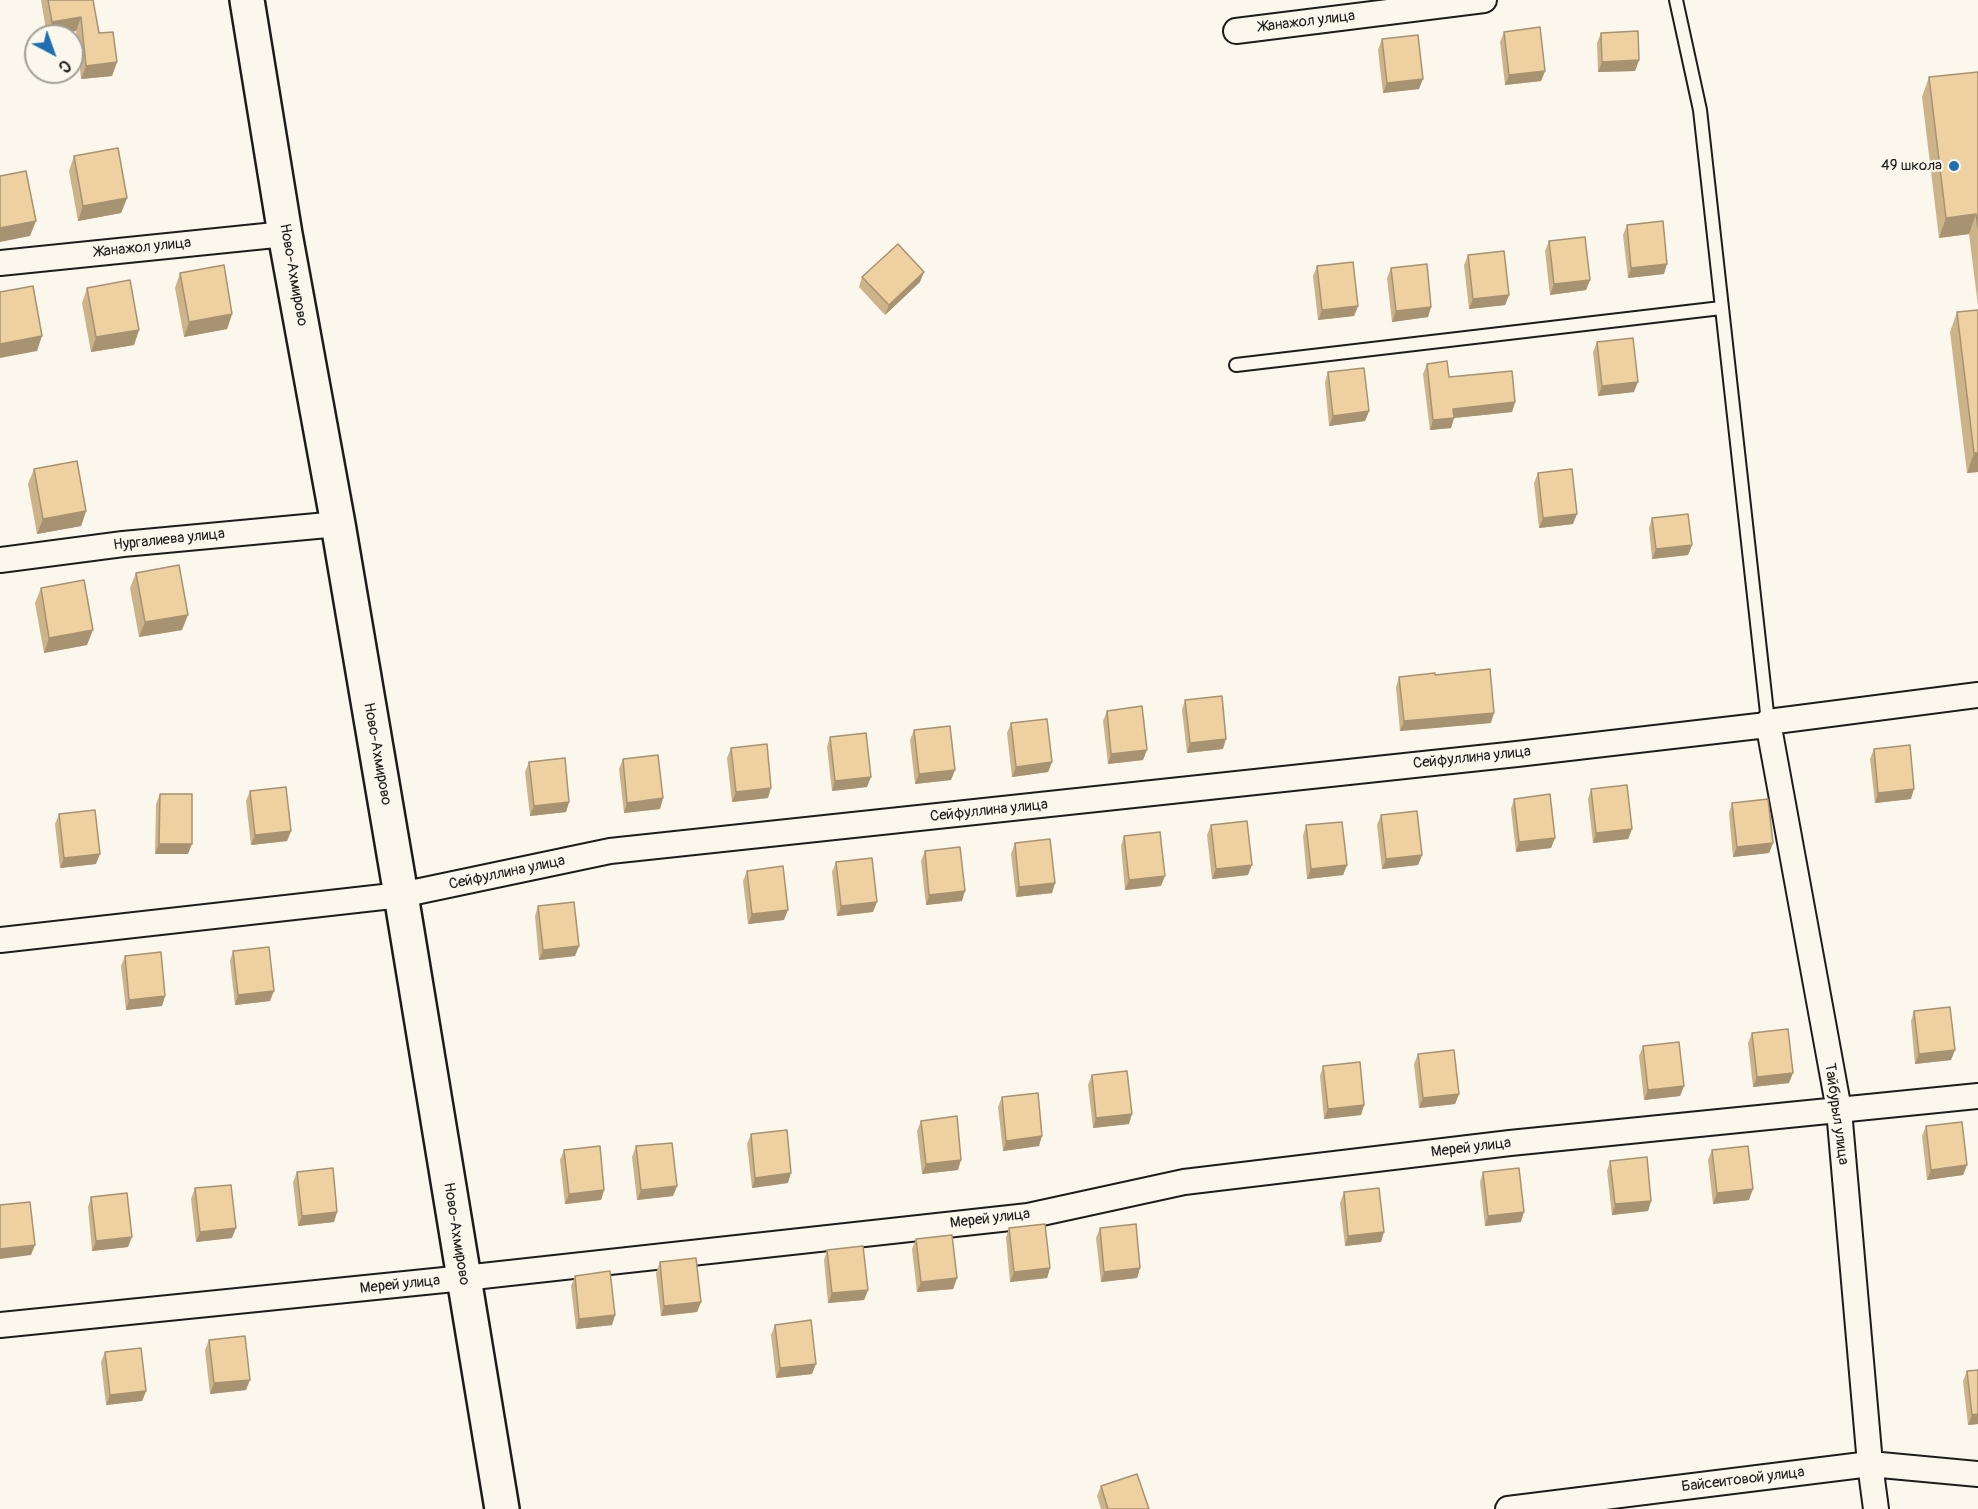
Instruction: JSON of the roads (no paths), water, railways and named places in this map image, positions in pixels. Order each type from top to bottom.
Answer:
[{"type":"street","name":"Ново-Ахмирово","points":[[247,0],[285,234],[338,524],[401,895],[502,1509]]},
{"type":"street","name":"Жанажол улица","points":[[1236,31],[1484,0]]},
{"type":"street","name":"Жанажол улица","points":[[0,263],[285,234]]},
{"type":"street","name":"Нургалиева улица","points":[[0,560],[123,544],[338,524]]},
{"type":"street","name":"Сейфуллина улица","points":[[0,940],[401,895],[610,851],[1517,754],[1767,725],[1768,722],[1978,695]]},
{"type":"street","name":"Тайбурыл улица","points":[[1768,722],[1839,1110],[1870,1464],[1876,1509]]},
{"type":"street","name":"Мерей улица","points":[[0,1325],[464,1278],[1028,1216],[1195,1180],[1510,1143],[1978,1096]]},
{"type":"street","name":"Байсеитовой улица","points":[[1508,1509],[1870,1464],[1978,1474]]},
{"type":"lane","points":[[1676,0],[1700,110],[1768,722]]},
{"type":"lane","points":[[1236,365],[1721,308]]},
{"type":"place","name":"49 школа","points":[[1954,166]]}]
